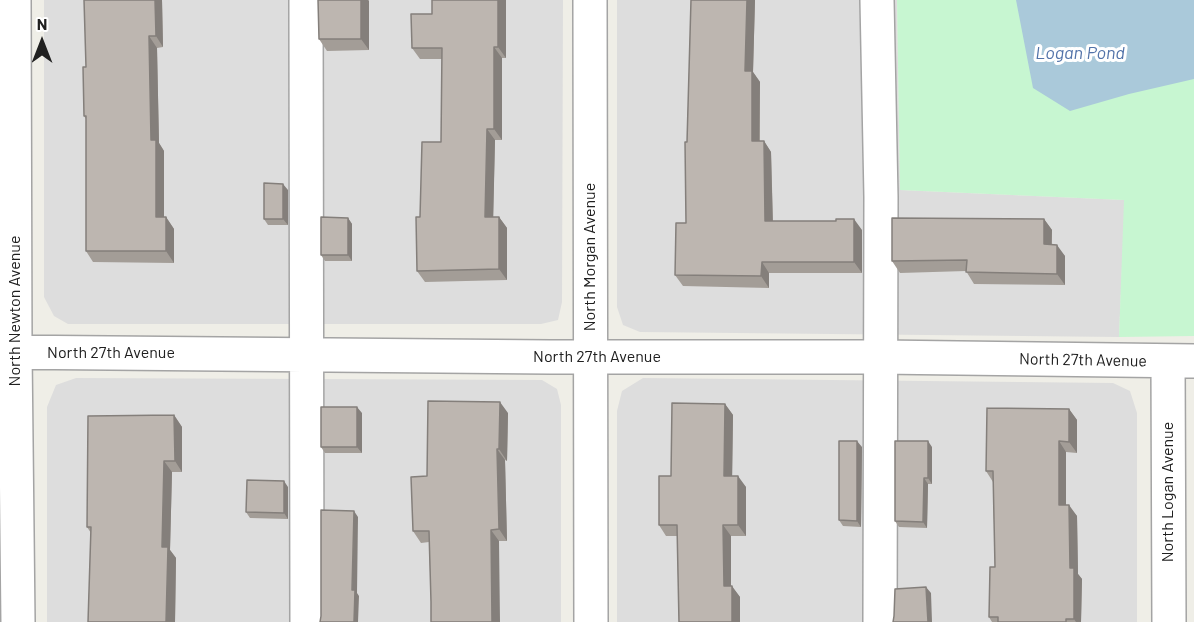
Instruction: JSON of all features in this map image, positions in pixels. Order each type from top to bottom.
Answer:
[{"type":"street","name":"North Newton Avenue","points":[[14,0],[7,352],[18,622]]},
{"type":"street","points":[[306,0],[307,622]]},
{"type":"street","name":"North Morgan Avenue","points":[[590,0],[591,622]]},
{"type":"street","points":[[877,0],[881,197],[880,622]]},
{"type":"street","name":"North 27th Avenue","points":[[7,352],[1181,361]]},
{"type":"street","name":"North Logan Avenue","points":[[1169,622],[1181,361]]},
{"type":"shaded area","points":[[44,0],[563,0],[562,302],[558,320],[541,324],[68,324],[54,316],[44,297]]},
{"type":"shaded area","points":[[617,0],[897,0],[900,190],[1125,200],[1119,337],[640,332],[623,325],[617,307]]},
{"type":"shaded area","points":[[76,378],[542,380],[557,389],[561,405],[561,622],[47,622],[47,407],[56,385]]},
{"type":"shaded area","points":[[643,378],[1113,383],[1130,391],[1137,413],[1137,622],[617,622],[617,411],[622,391]]},
{"type":"green space","points":[[897,0],[1194,0],[1194,336],[1119,337],[1124,200],[900,190]]},
{"type":"water","name":"Logan Pond","points":[[1016,0],[1194,0],[1194,79],[1070,111],[1033,88]]},
{"type":"building","points":[[84,0],[155,0],[156,36],[149,36],[151,140],[156,140],[156,217],[166,217],[166,251],[86,251]]},
{"type":"building","points":[[318,0],[361,0],[361,39],[319,39]]},
{"type":"building","points":[[432,0],[498,0],[498,47],[494,47],[494,129],[487,129],[485,217],[499,217],[499,269],[417,271],[416,217],[420,217],[422,142],[441,142],[442,48],[412,48],[411,14],[432,14]]},
{"type":"building","points":[[691,0],[747,0],[745,71],[752,71],[752,141],[764,141],[765,221],[854,219],[854,262],[762,262],[761,276],[675,275],[676,223],[686,223],[685,142],[687,142]]},
{"type":"building","points":[[264,183],[283,184],[283,219],[264,219]]},
{"type":"building","points":[[321,217],[348,218],[348,255],[321,255]]},
{"type":"building","points":[[892,218],[1044,219],[1044,244],[1057,245],[1057,274],[966,272],[967,260],[892,261]]},
{"type":"building","points":[[428,401],[500,402],[499,449],[497,449],[499,529],[491,530],[492,622],[431,622],[429,531],[413,531],[411,477],[427,476]]},
{"type":"building","points":[[672,403],[725,404],[724,476],[738,476],[738,525],[723,525],[724,586],[732,586],[732,622],[679,622],[677,525],[659,525],[659,476],[671,476]]},
{"type":"building","points":[[321,407],[357,407],[357,447],[321,447]]},
{"type":"building","points":[[987,408],[1069,409],[1069,442],[1059,441],[1059,505],[1069,505],[1070,568],[1074,568],[1074,619],[1066,619],[1066,622],[998,622],[998,617],[989,617],[990,567],[995,567],[993,471],[986,471]]},
{"type":"building","points":[[174,415],[175,461],[164,461],[162,547],[168,547],[166,622],[88,622],[91,527],[87,527],[88,416]]},
{"type":"building","points":[[839,441],[857,441],[857,521],[839,520]]},
{"type":"building","points":[[895,441],[928,441],[928,478],[924,478],[923,522],[895,521]]},
{"type":"building","points":[[247,480],[284,481],[284,513],[246,512]]},
{"type":"building","points":[[321,510],[354,511],[352,590],[355,590],[354,622],[320,622]]},
{"type":"building","points":[[926,587],[928,622],[893,622],[895,589]]}]
